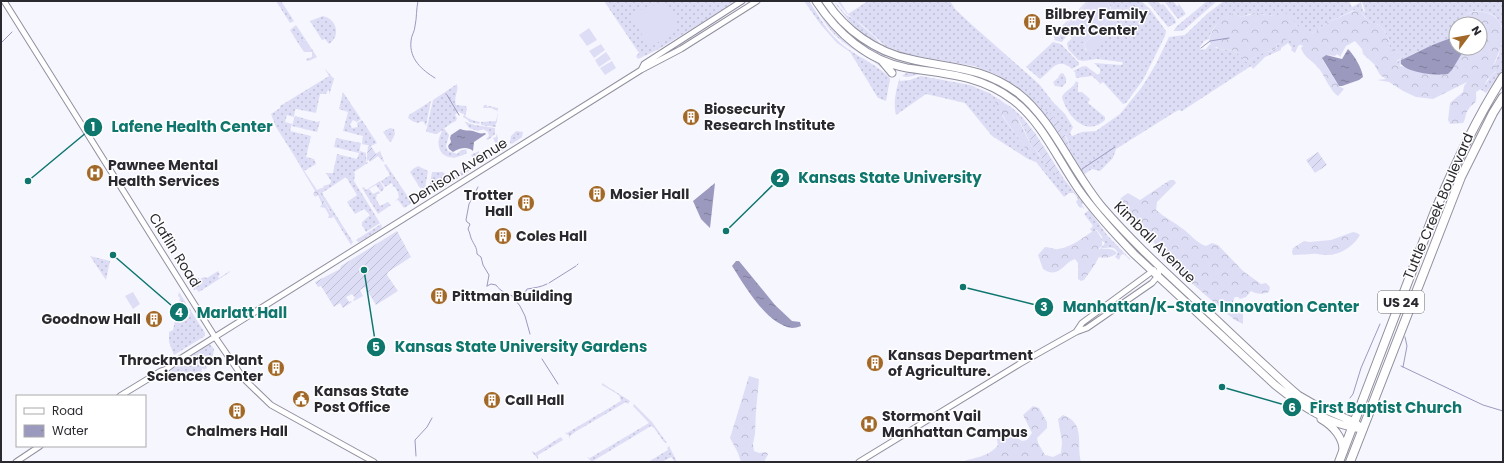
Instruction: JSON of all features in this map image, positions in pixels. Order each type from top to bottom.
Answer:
[{"type":"highway","name":"Tuttle Creek Boulevard","points":[[1339,462],[1435,211],[1451,174],[1503,77]]},
{"type":"highway","name":"Tuttle Creek Boulevard","points":[[1350,462],[1461,177],[1503,98]]},
{"type":"main road","name":"Kimball Avenue","points":[[816,1],[827,17],[842,33],[858,46],[877,57],[906,68],[963,76],[981,82],[1014,101],[1030,116],[1086,200],[1108,227],[1134,254],[1275,385],[1308,409],[1363,429]]},
{"type":"main road","name":"Kimball Avenue","points":[[826,1],[852,30],[880,48],[909,59],[974,71],[995,79],[1018,94],[1030,104],[1044,121],[1080,178],[1120,228],[1298,395],[1353,425]]},
{"type":"main road","points":[[877,57],[892,73]]},
{"type":"main road","points":[[1062,164],[1080,184],[1096,206],[1100,208],[1102,207]]},
{"type":"main road","points":[[1308,409],[1328,424],[1338,434],[1342,440],[1343,452]]},
{"type":"street","name":"Claflin Road","points":[[4,1],[215,337],[244,379],[271,405],[374,462]]},
{"type":"street","points":[[641,70],[644,64],[742,1]]},
{"type":"street","name":"Denison Avenue","points":[[122,395],[161,371],[164,371],[215,337],[641,70],[681,50],[757,1]]},
{"type":"street","points":[[858,462],[994,379],[1076,332],[1087,328],[1142,291],[1160,267]]},
{"type":"street","points":[[1076,332],[1082,323],[1156,273]]},
{"type":"street","points":[[16,462],[38,447]]},
{"type":"green space","points":[[276,1],[281,1],[294,21],[290,23]]},
{"type":"green space","points":[[604,1],[737,1],[659,49],[638,59],[636,56],[639,53]]},
{"type":"green space","points":[[804,1],[809,1],[835,38],[853,53],[880,69],[889,77],[890,79],[886,101],[878,98],[850,52],[837,43],[821,25]]},
{"type":"green space","points":[[811,1],[814,1],[828,24],[844,40],[862,53],[884,64],[890,72],[883,69],[838,38],[828,27]]},
{"type":"green space","points":[[837,1],[840,1],[848,14],[868,1],[950,1],[955,9],[971,24],[1039,84],[1053,102],[1065,114],[1073,127],[1070,133],[1072,136],[1082,132],[1096,131],[1120,114],[1142,87],[1156,64],[1169,37],[1185,35],[1208,13],[1224,1],[1349,1],[1352,7],[1361,2],[1363,11],[1365,12],[1362,1],[1503,1],[1503,28],[1496,18],[1491,14],[1484,12],[1471,12],[1465,16],[1448,16],[1448,39],[1412,54],[1399,66],[1396,65],[1396,63],[1404,56],[1404,53],[1393,51],[1389,45],[1390,42],[1384,30],[1379,25],[1368,21],[1362,13],[1354,10],[1327,23],[1312,34],[1307,34],[1295,24],[1276,15],[1269,16],[1263,14],[1249,14],[1242,17],[1236,13],[1231,14],[1215,26],[1209,39],[1204,41],[1200,47],[1201,50],[1206,49],[1210,44],[1218,49],[1235,51],[1247,62],[1262,53],[1274,50],[1277,47],[1275,46],[1287,38],[1301,44],[1298,46],[1295,53],[1291,50],[1292,48],[1288,43],[1281,48],[1281,50],[1265,57],[1253,69],[1251,66],[1182,111],[1179,110],[1175,112],[1116,149],[1113,158],[1100,171],[1092,169],[1083,175],[1072,157],[1067,138],[1054,119],[1016,87],[995,74],[974,66],[910,55],[885,46],[861,24],[847,14]]},
{"type":"green space","points":[[1087,1],[1089,1],[1066,25],[1066,31],[1068,34],[1062,42],[1054,40],[1055,38],[1053,36],[1055,33]]},
{"type":"green space","points":[[1089,1],[1105,1],[1110,7],[1110,15],[1087,39],[1077,42],[1067,33],[1066,25]]},
{"type":"green space","points":[[1105,1],[1141,1],[1150,9],[1166,31],[1165,36],[1143,80],[1126,103],[1123,104],[1103,82],[1099,85],[1100,83],[1092,76],[1076,78],[1075,72],[1073,71],[1086,66],[1098,75],[1100,73],[1100,69],[1094,63],[1121,65],[1123,64],[1122,62],[1097,59],[1083,61],[1078,60],[1068,49],[1067,43],[1072,38],[1078,41],[1085,40],[1110,15],[1111,7]],"holes":[[[1111,17],[1119,24],[1086,51],[1084,44]]]},
{"type":"green space","points":[[1147,1],[1158,1],[1161,5],[1163,4],[1161,1],[1175,19],[1176,23],[1168,27]]},
{"type":"green space","points":[[1164,1],[1173,1],[1177,6],[1179,5],[1177,1],[1186,14],[1178,19]]},
{"type":"green space","points":[[1207,1],[1217,1],[1184,30],[1174,31],[1176,27]]},
{"type":"green space","points":[[835,3],[846,15],[854,19],[876,38],[881,46],[855,29]]},
{"type":"green space","points":[[655,5],[663,5],[672,13],[676,18],[678,29],[651,47],[632,18],[640,10]]},
{"type":"green space","points":[[1358,9],[1368,21],[1379,25],[1384,30],[1390,42],[1389,45],[1392,49],[1396,52],[1405,53],[1404,56],[1397,61],[1396,65],[1434,74],[1448,74],[1452,70],[1459,56],[1488,56],[1488,16],[1465,16],[1466,14],[1473,12],[1486,12],[1496,18],[1502,30],[1503,38],[1501,48],[1494,64],[1498,69],[1487,80],[1484,87],[1476,92],[1476,101],[1467,112],[1463,123],[1450,124],[1448,120],[1450,103],[1463,92],[1464,86],[1467,82],[1433,99],[1416,97],[1389,82],[1377,80],[1386,79],[1380,75],[1374,64],[1363,54],[1362,49],[1355,41],[1346,46],[1341,57],[1337,54],[1335,56],[1326,55],[1322,59],[1339,86],[1344,89],[1338,96],[1335,94],[1318,67],[1304,54],[1301,48],[1303,46],[1287,39],[1276,45],[1276,48],[1247,62],[1235,51],[1218,49],[1217,47],[1213,47],[1209,42],[1214,28],[1219,22],[1226,16],[1236,13],[1241,17],[1257,13],[1271,16],[1278,13],[1285,13],[1293,18],[1296,25],[1301,27],[1307,34],[1312,34],[1327,23]]},
{"type":"green space","points":[[829,13],[855,38],[886,54],[884,58],[863,47],[845,33]]},
{"type":"green space","points":[[323,16],[332,21],[336,28],[335,37],[329,44],[325,39],[322,40],[310,21]]},
{"type":"green space","points":[[1112,16],[1119,26],[1100,46],[1088,53],[1084,44]]},
{"type":"green space","points":[[296,25],[306,40],[298,43],[290,30]]},
{"type":"green space","points":[[589,28],[597,40],[587,46],[579,35]]},
{"type":"green space","points":[[1503,38],[1503,71],[1486,93],[1480,89],[1496,72],[1494,65],[1499,54]]},
{"type":"green space","points":[[306,40],[317,57],[307,61],[306,59],[312,57],[312,52],[304,52],[298,43]]},
{"type":"green space","points":[[1053,42],[1061,44],[1079,63],[1079,65],[1072,69],[1066,65],[1057,64],[1040,79],[1026,67]]},
{"type":"green space","points":[[601,44],[605,50],[594,58],[589,51]]},
{"type":"green space","points":[[606,52],[611,59],[599,67],[595,60]]},
{"type":"green space","points":[[612,61],[616,68],[605,75],[600,68]]},
{"type":"green space","points":[[325,69],[334,79],[329,95],[328,90],[326,94],[320,94],[316,113],[296,109],[294,117],[287,115],[285,122],[292,124],[290,131],[311,136],[306,157],[314,159],[316,164],[304,171],[276,127],[271,114],[280,108],[280,106],[329,76]]},
{"type":"green space","points":[[908,72],[921,74],[919,74],[907,77],[902,76]]},
{"type":"green space","points":[[964,73],[996,82],[1015,94],[1024,102],[1044,124],[1073,170],[1027,109]]},
{"type":"green space","points":[[1063,73],[1066,78],[1066,83],[1062,87],[1055,86],[1053,82],[1060,74]]},
{"type":"green space","points":[[921,76],[970,85],[999,99],[998,105],[1003,117],[1030,154],[1032,147],[1022,126],[1016,115],[1002,101],[1011,107],[1022,117],[1024,125],[1038,154],[1064,179],[1083,203],[1082,205],[1084,209],[1082,207],[1080,208],[1076,202],[1078,199],[1074,193],[1069,193],[1064,197],[1036,162],[1028,159],[992,136],[965,103],[926,94],[896,115],[895,96],[900,78],[900,81],[910,80]]},
{"type":"green space","points":[[938,76],[964,79],[995,91],[1020,109],[1040,133],[1074,188],[1061,171],[1036,130],[1028,120],[1010,104],[979,86]]},
{"type":"green space","points":[[1076,81],[1079,83],[1078,92],[1082,92],[1090,99],[1088,103],[1105,117],[1105,120],[1098,125],[1091,127],[1084,126],[1068,111],[1062,97]]},
{"type":"green space","points":[[457,84],[455,99],[456,105],[466,106],[467,109],[465,116],[480,122],[479,124],[469,122],[463,117],[464,114],[460,113],[459,111],[455,115],[457,118],[456,121],[437,134],[426,132],[433,100]]},
{"type":"green space","points":[[343,92],[361,119],[357,122],[353,120],[350,125],[352,128],[358,127],[357,123],[362,120],[377,143],[371,146],[362,144],[363,136],[343,131],[348,112],[339,109]]},
{"type":"green space","points":[[999,99],[1014,111],[1032,147],[1033,151],[1031,154],[1028,152],[1005,119],[995,102]]},
{"type":"green space","points":[[431,101],[426,126],[423,121],[417,123],[408,118],[409,115]]},
{"type":"green space","points":[[484,105],[487,105],[487,107],[498,108],[498,111],[491,108],[483,108]]},
{"type":"green space","points":[[1038,106],[1051,114],[1061,127],[1068,142],[1072,157],[1049,120]]},
{"type":"green space","points":[[498,113],[497,122],[495,125],[496,127],[481,125],[481,122],[496,121]]},
{"type":"green space","points":[[295,116],[317,122],[320,121],[317,132],[292,126]]},
{"type":"green space","points":[[1022,117],[1035,133],[1064,179],[1046,164],[1037,152],[1023,123]]},
{"type":"green space","points":[[465,122],[495,128],[495,134],[488,140],[486,139],[489,136],[488,132],[483,129],[478,131],[469,128]]},
{"type":"green space","points":[[390,128],[394,129],[395,134],[391,142],[383,132]]},
{"type":"green space","points":[[444,128],[449,135],[446,146],[448,151],[457,154],[466,149],[467,153],[452,157],[446,156],[442,153],[439,148],[439,142],[440,135]]},
{"type":"green space","points":[[516,131],[523,132],[522,137],[512,144],[510,143],[511,136]]},
{"type":"green space","points":[[497,133],[498,144],[507,145],[508,147],[479,164],[481,158],[488,157],[492,151],[498,148],[493,138],[496,137]]},
{"type":"green space","points":[[336,138],[361,143],[359,153],[334,147]]},
{"type":"green space","points":[[368,146],[371,146],[376,154],[380,151],[384,161],[383,162],[378,156],[370,162],[369,160],[366,161]]},
{"type":"green space","points":[[360,151],[366,153],[366,164],[354,172],[354,181],[380,223],[366,232],[362,222],[370,215],[364,209],[355,214],[347,202],[357,195],[346,177],[322,193],[353,242],[351,245],[319,193],[324,187],[323,186],[330,184],[331,181],[326,173],[333,173],[337,154],[357,159]]},
{"type":"green space","points":[[479,151],[479,160],[475,167],[440,190],[433,191],[429,189],[432,172],[443,172],[450,179],[466,168],[471,167],[474,161],[471,155]]},
{"type":"green space","points":[[1318,152],[1327,165],[1315,173],[1306,160]]},
{"type":"green space","points":[[293,154],[317,190],[324,187],[319,193],[330,212],[334,215],[332,218],[328,218],[329,215],[325,208],[320,207],[322,204],[318,195],[315,197],[313,194],[315,191]]},
{"type":"green space","points":[[386,164],[412,203],[404,208],[398,200],[395,201],[399,198],[398,192],[394,186],[390,188],[393,186],[392,183],[385,187],[381,181],[390,175],[384,165]]},
{"type":"green space","points":[[418,166],[428,171],[425,188],[420,188],[410,172]]},
{"type":"green space","points":[[1170,180],[1174,180],[1176,183],[1157,202],[1156,210],[1180,226],[1203,245],[1206,246],[1212,243],[1218,245],[1243,271],[1261,284],[1266,283],[1270,287],[1269,292],[1267,293],[1258,294],[1251,291],[1246,297],[1240,299],[1235,297],[1233,307],[1235,311],[1240,311],[1243,314],[1243,324],[1226,313],[1164,259],[1151,237],[1129,220],[1117,203],[1128,193],[1140,200]]},
{"type":"green space","points":[[380,181],[384,188],[381,192],[376,185],[369,189],[373,194],[379,191],[380,193],[377,194],[376,199],[380,206],[388,202],[391,205],[378,214],[362,188],[364,187],[366,190]]},
{"type":"green space","points":[[1089,210],[1107,235],[1130,260],[1124,254],[1121,255],[1119,260],[1115,257],[1118,253],[1112,248],[1100,249],[1105,243],[1101,240],[1103,238],[1097,230],[1092,232],[1090,229],[1093,226],[1084,214]]},
{"type":"green space","points":[[381,224],[382,227],[380,229],[361,241],[358,242],[356,240]]},
{"type":"green space","points":[[397,231],[411,257],[388,272],[387,275],[398,291],[376,305],[365,287],[360,290],[363,296],[354,301],[353,300],[355,298],[352,294],[346,297],[349,302],[352,302],[343,308],[340,303],[334,307],[321,286],[318,287],[315,282],[340,269],[341,266]]},
{"type":"green space","points":[[1093,231],[1097,231],[1102,239],[1102,246],[1098,249],[1111,249],[1117,253],[1109,257],[1099,257],[1084,280],[1081,281],[1078,279],[1078,263],[1075,259],[1057,271],[1049,272],[1043,269],[1038,255],[1045,247],[1057,249],[1063,248],[1077,242]]},
{"type":"green space","points":[[1353,232],[1360,235],[1354,243],[1345,250],[1335,254],[1293,255],[1293,248],[1304,241],[1331,240]]},
{"type":"green space","points":[[90,256],[110,261],[106,280]]},
{"type":"green space","points":[[218,271],[220,275],[218,276],[219,278],[230,272],[199,292],[196,289],[194,290],[188,280],[194,276],[200,279],[204,277],[207,278]]},
{"type":"green space","points":[[133,292],[140,304],[133,309],[125,296]]},
{"type":"green space","points":[[179,292],[205,333],[205,336],[174,355],[169,342],[169,332],[173,330],[180,298],[178,296]]},
{"type":"green space","points":[[210,344],[214,349],[211,366],[206,366],[207,368],[204,370],[203,368],[201,370],[202,372],[196,373],[197,375],[194,377],[192,375],[190,376],[191,378],[187,381],[179,379],[171,371],[172,369]]},
{"type":"green space","points":[[749,376],[759,379],[753,444],[754,451],[759,453],[766,452],[768,454],[764,462],[741,462],[730,438]]},
{"type":"green space","points":[[602,383],[630,401],[628,404],[626,402],[575,432],[570,436],[570,439],[568,434],[567,435],[565,432],[567,433],[621,401],[619,395],[602,385]]},
{"type":"green space","points":[[634,404],[652,422],[667,443],[664,442],[651,426],[592,462],[587,457],[590,458],[649,423],[633,406]]},
{"type":"green space","points":[[1033,406],[1039,408],[1047,422],[1047,428],[1037,438],[1038,443],[1045,455],[1053,457],[1061,453],[1062,442],[1058,419],[1063,415],[1075,423],[1079,435],[1081,462],[962,462],[982,456],[994,449],[998,445],[998,433],[1004,427],[1020,440],[1027,440],[1032,433],[1023,415]]},
{"type":"green space","points":[[561,437],[563,440],[538,455],[538,459],[532,452],[533,451],[535,453]]},
{"type":"green space","points":[[669,446],[677,462],[675,462],[671,457],[662,462],[648,462],[668,450],[667,448]]},
{"type":"water","points":[[1448,39],[1448,56],[1460,56],[1448,74],[1437,75],[1416,72],[1401,64],[1401,60]]},
{"type":"water","points":[[1348,49],[1357,62],[1363,77],[1359,80],[1339,86],[1322,58],[1326,55],[1342,59]]},
{"type":"water","points":[[460,129],[486,134],[474,142],[473,151],[468,148],[463,148],[453,152],[448,146],[451,142],[450,138],[451,135]]},
{"type":"water","points":[[715,183],[710,228],[701,219],[693,201]]},
{"type":"water","points":[[736,261],[739,261],[775,305],[792,321],[800,322],[801,326],[792,328],[782,325],[765,312],[757,303],[732,266]]},
{"type":"waterway","points":[[418,1],[415,28],[411,39],[412,53],[414,59],[421,68],[435,78]]},
{"type":"waterway","points":[[1,43],[12,32]]},
{"type":"waterway","points":[[1201,48],[1210,41],[1229,38]]},
{"type":"waterway","points":[[447,95],[459,115]]},
{"type":"waterway","points":[[1082,169],[1115,147]]},
{"type":"waterway","points":[[478,187],[469,204],[466,220],[470,224],[468,229],[477,254],[481,257],[483,265],[489,275],[487,286]]},
{"type":"waterway","points":[[549,283],[576,266]]},
{"type":"waterway","points":[[487,286],[491,284],[496,285],[504,292],[516,297],[527,289],[540,287],[547,284]]},
{"type":"waterway","points":[[512,296],[520,306],[525,316],[530,334]]},
{"type":"waterway","points":[[1350,398],[1353,394],[1361,368],[1380,324]]},
{"type":"waterway","points":[[1403,367],[1407,346],[1405,337]]},
{"type":"waterway","points":[[542,359],[558,384]]},
{"type":"waterway","points":[[1401,366],[1483,405],[1503,411]]},
{"type":"waterway","points":[[416,456],[415,440],[427,427],[432,418]]},
{"type":"place","name":"Bilbrey Family Event Center","points":[[1032,22]]},
{"type":"place","name":"Biosecurity Research Institute","points":[[691,117]]},
{"type":"place","name":"Pawnee Mental Health Services","points":[[95,173]]},
{"type":"place","name":"Lafene Health Center","points":[[28,181]]},
{"type":"place","name":"Mosier Hall","points":[[597,194]]},
{"type":"place","name":"Trotter Hall","points":[[526,203]]},
{"type":"place","name":"Kansas State University","points":[[726,231]]},
{"type":"place","name":"Coles Hall","points":[[503,236]]},
{"type":"place","name":"Marlatt Hall","points":[[113,255]]},
{"type":"place","name":"Kansas State University Gardens","points":[[364,270]]},
{"type":"place","name":"Manhattan/K-State Innovation Center","points":[[963,287]]},
{"type":"place","name":"Pittman Building","points":[[439,296]]},
{"type":"place","name":"Goodnow Hall","points":[[154,319]]},
{"type":"place","name":"Kansas Department of Agriculture.","points":[[875,363]]},
{"type":"place","name":"Throckmorton Plant Sciences Center","points":[[276,368]]},
{"type":"place","name":"First Baptist Church","points":[[1222,387]]},
{"type":"place","name":"Kansas State Post Office","points":[[301,399]]},
{"type":"place","name":"Call Hall","points":[[492,400]]},
{"type":"place","name":"Chalmers Hall","points":[[237,411]]},
{"type":"place","name":"Stormont Vail Manhattan Campus","points":[[869,424]]}]
